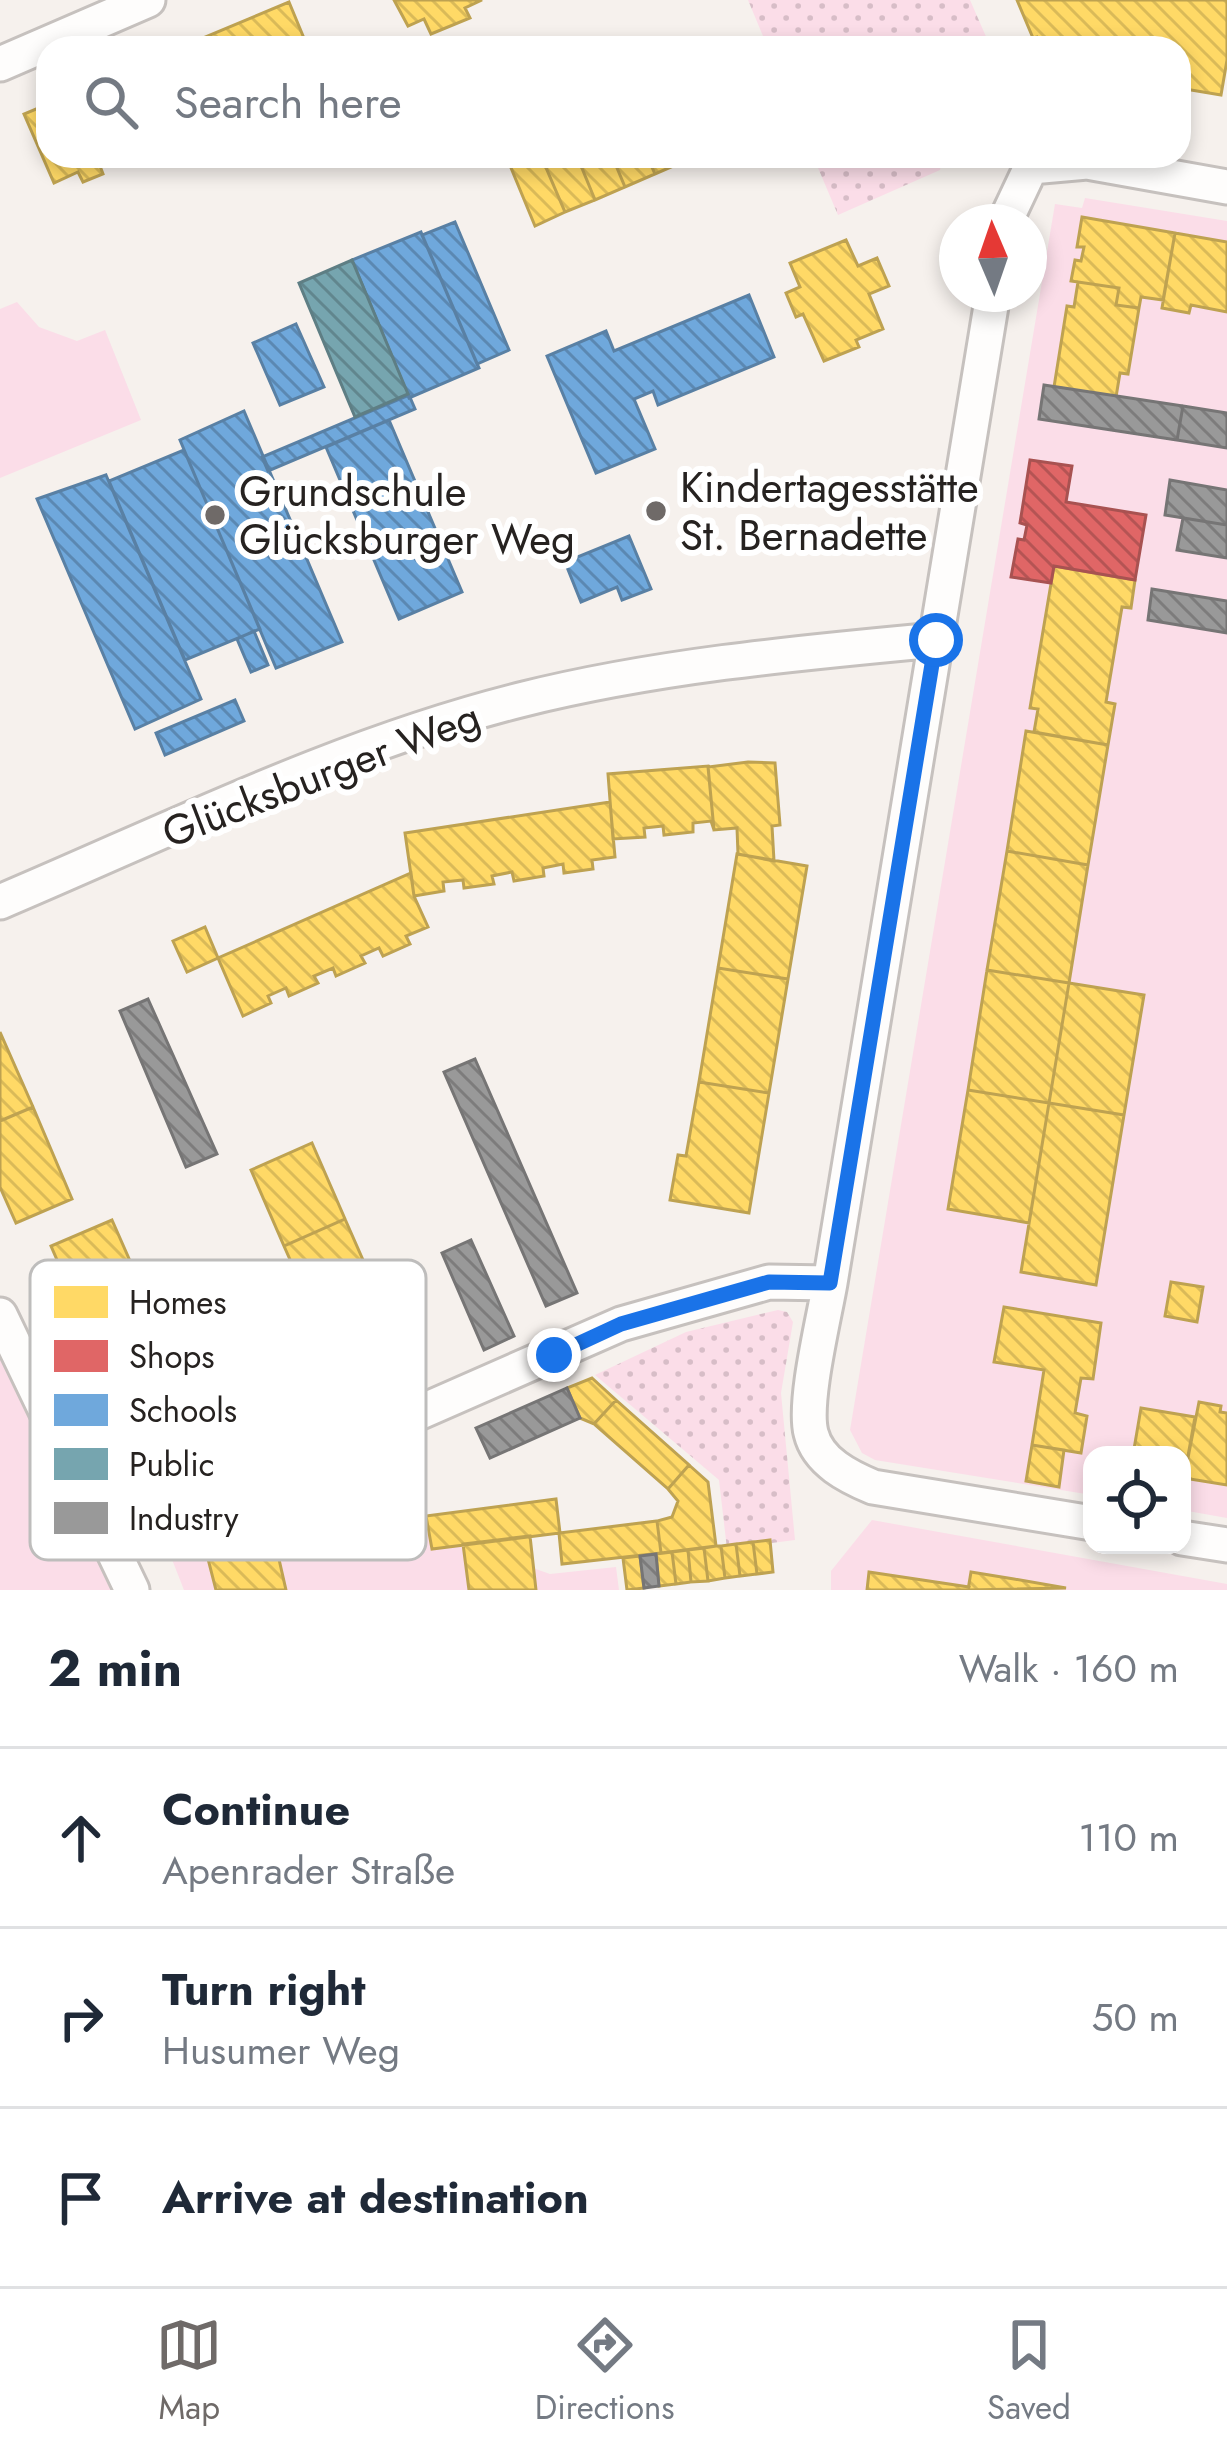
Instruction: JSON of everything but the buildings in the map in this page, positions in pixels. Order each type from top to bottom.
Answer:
[{"type":"street","points":[[65,36],[148,0]]},
{"type":"street","points":[[0,64],[36,48]]},
{"type":"street","points":[[1014,204],[1031,168]]},
{"type":"street","points":[[1121,168],[1227,187]]},
{"type":"street","points":[[990,312],[830,1283],[810,1411],[811,1436],[845,1476],[873,1487],[1083,1522]]},
{"type":"street","name":"Glücksburger Weg","points":[[0,902],[383,741],[520,700],[643,673],[936,640]]},
{"type":"street","points":[[426,1410],[621,1324],[769,1282],[830,1283]]},
{"type":"street","points":[[0,1315],[30,1378]]},
{"type":"street","points":[[1191,1539],[1227,1545]]},
{"type":"street","points":[[118,1560],[132,1590]]},
{"type":"shaded area","points":[[748,0],[970,0],[986,36],[763,36]]},
{"type":"shaded area","points":[[818,168],[940,168],[940,170],[838,215]]},
{"type":"shaded area","points":[[1085,198],[1227,221],[1227,1518],[1191,1512],[1191,1446],[1083,1446],[1083,1494],[875,1460],[862,1453],[850,1430],[1037,312],[1047,312],[1047,252],[1055,204],[1082,208]]},
{"type":"shaded area","points":[[17,302],[39,327],[77,341],[105,330],[141,420],[0,478],[0,309]]},
{"type":"shaded area","points":[[778,1310],[787,1312],[793,1322],[781,1393],[795,1540],[727,1549],[719,1480],[595,1375],[686,1332]]},
{"type":"shaded area","points":[[0,1315],[30,1378],[30,1560],[118,1560],[132,1590],[0,1590]]},
{"type":"shaded area","points":[[872,1520],[1227,1584],[1227,1590],[831,1590],[831,1571]]},
{"type":"shaded area","points":[[426,1531],[550,1574],[616,1567],[619,1590],[184,1590],[172,1560],[426,1560]]},
{"type":"place","name":"Kindertagesstätte St. Bernadette","points":[[656,511]]},
{"type":"place","name":"Grundschule Glücksburger Weg","points":[[215,515]]},
{"type":"route","points":[[554,1355],[621,1324],[769,1282],[830,1283],[936,640]]}]
